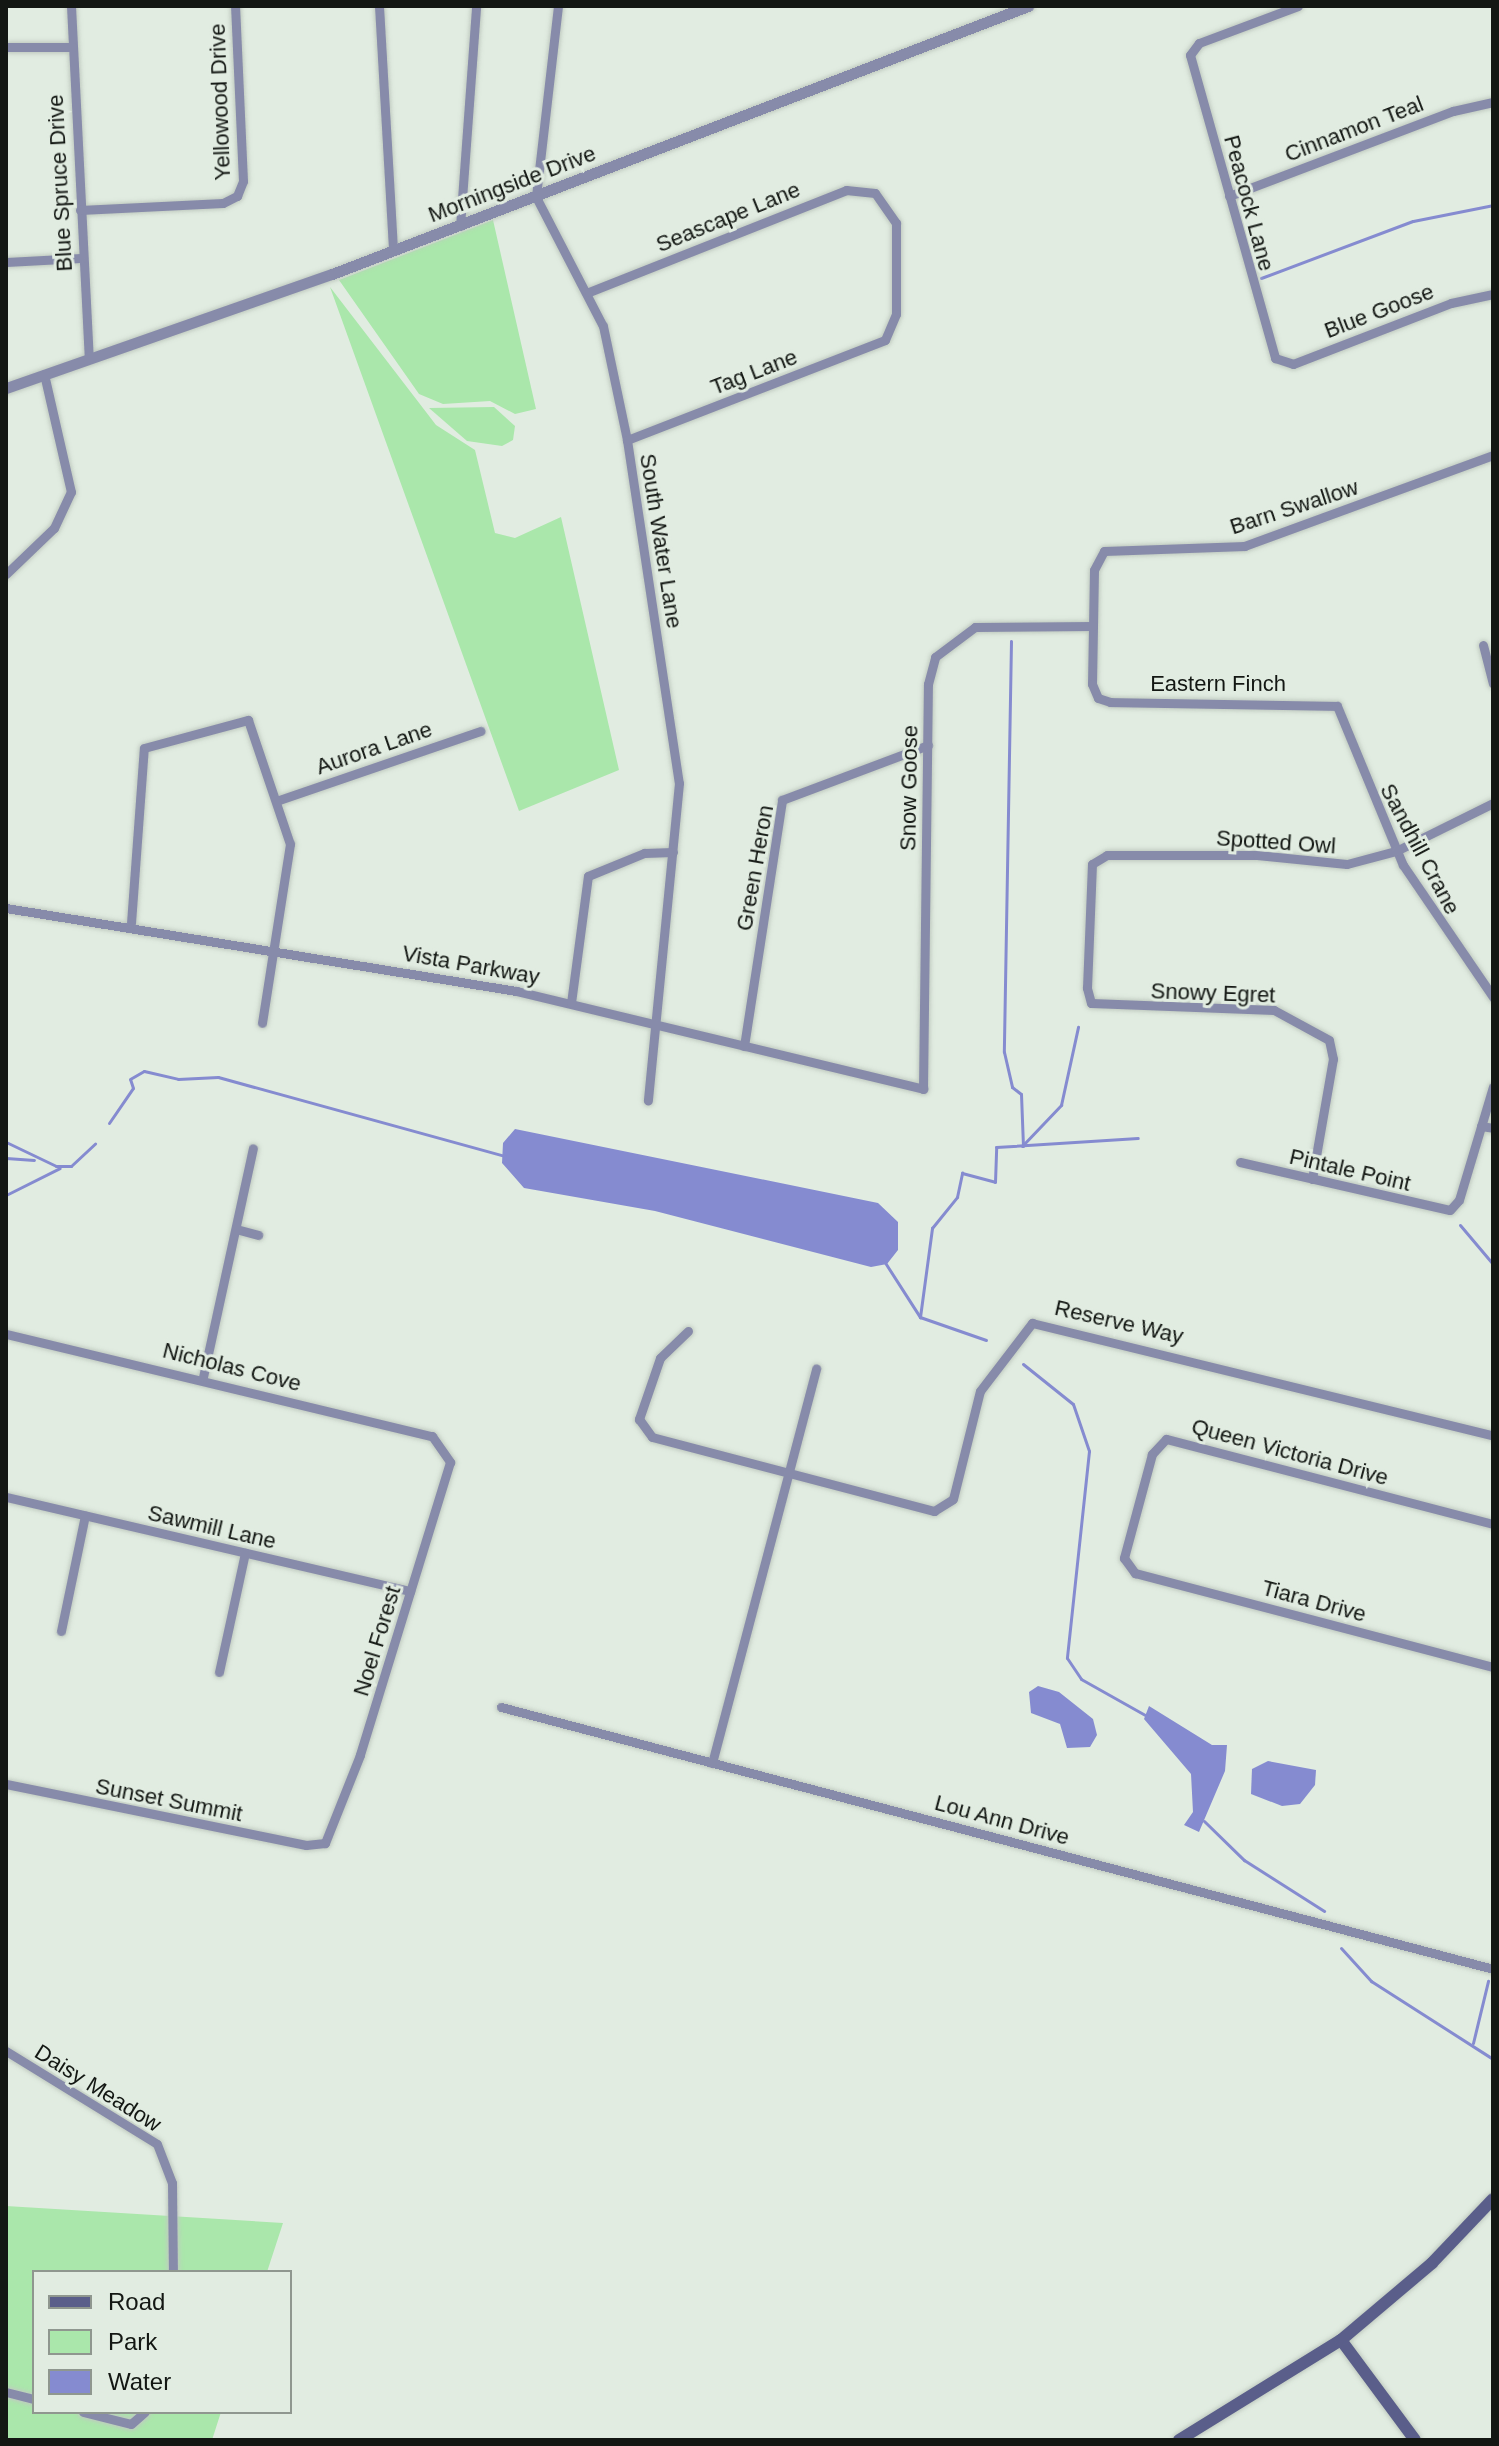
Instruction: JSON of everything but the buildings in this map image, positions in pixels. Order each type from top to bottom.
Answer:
[{"type":"main road","points":[[1179,2440],[1341,2340],[1432,2263],[1493,2199]]},
{"type":"main road","points":[[1341,2340],[1415,2440]]},
{"type":"street","name":"Blue Spruce Drive","points":[[71,6],[81,258],[89,358]]},
{"type":"street","name":"Yellowood Drive","points":[[80,210],[223,203],[237,196],[243,181],[235,6]]},
{"type":"street","points":[[379,6],[393,251]]},
{"type":"street","points":[[460,226],[476,6]]},
{"type":"street","name":"South Water Lane","points":[[558,6],[536,197],[554,241],[589,292],[627,440],[679,783],[648,1100]]},
{"type":"street","name":"Peacock Lane","points":[[1279,362],[1269,347],[1192,50],[1298,6]]},
{"type":"street","name":"Morningside Drive","points":[[6,388],[460,226],[1024,7]]},
{"type":"street","points":[[8,47],[72,47]]},
{"type":"street","name":"Cinnamon Teal","points":[[1229,196],[1453,111],[1493,102]]},
{"type":"street","name":"Seascape Lane","points":[[589,292],[846,190],[880,196],[897,230],[891,334]]},
{"type":"street","points":[[6,262],[81,258]]},
{"type":"street","name":"Blue Goose","points":[[1279,362],[1293,364],[1451,303],[1493,294]]},
{"type":"street","name":"Tag Lane","points":[[627,440],[891,334]]},
{"type":"street","points":[[6,574],[54,528],[71,492],[44,374]]},
{"type":"street","name":"Barn Swallow","points":[[1093,626],[1100,554],[1245,546],[1493,455]]},
{"type":"street","name":"Snow Goose","points":[[923,1089],[928,684],[935,657],[950,640],[998,623],[1093,626]]},
{"type":"street","name":"Eastern Finch","points":[[1093,626],[1092,684],[1098,698],[1337,706]]},
{"type":"street","points":[[1483,645],[1493,684]]},
{"type":"street","name":"Sandhill Crane","points":[[1337,706],[1396,851],[1446,936],[1493,997]]},
{"type":"street","points":[[131,923],[144,748],[248,720],[279,800],[290,844],[277,948],[262,1023]]},
{"type":"street","name":"Aurora Lane","points":[[279,800],[481,731]]},
{"type":"street","name":"Green Heron","points":[[744,1046],[782,800],[928,745]]},
{"type":"street","name":"Spotted Owl","points":[[1091,1003],[1087,942],[1093,862],[1107,855],[1239,855],[1342,865],[1396,851],[1493,803]]},
{"type":"street","points":[[571,1003],[588,876],[644,853],[673,852]]},
{"type":"street","name":"Vista Parkway","points":[[6,908],[131,923],[571,1003],[656,1029],[744,1046],[923,1089]]},
{"type":"street","name":"Snowy Egret","points":[[1091,1003],[1263,1008],[1322,1034],[1334,1053],[1312,1179]]},
{"type":"street","points":[[1493,1087],[1481,1126],[1493,1128]]},
{"type":"street","name":"Pintale Point","points":[[1240,1162],[1452,1209],[1481,1126]]},
{"type":"street","points":[[203,1377],[253,1148]]},
{"type":"street","points":[[236,1229],[258,1235]]},
{"type":"street","name":"Reserve Way","points":[[688,1331],[660,1358],[639,1419],[641,1429],[792,1474],[945,1509],[980,1391],[1032,1323],[1493,1435]]},
{"type":"street","name":"Nicholas Cove","points":[[6,1334],[203,1377],[432,1436],[445,1446]]},
{"type":"street","points":[[712,1763],[792,1474],[816,1368]]},
{"type":"street","name":"Queen Victoria Drive","points":[[1127,1567],[1152,1454],[1166,1439],[1493,1524]]},
{"type":"street","name":"Noel Forest","points":[[325,1843],[341,1813],[450,1462],[445,1446]]},
{"type":"street","name":"Sawmill Lane","points":[[6,1497],[410,1591]]},
{"type":"street","points":[[61,1631],[85,1515]]},
{"type":"street","points":[[219,1672],[245,1553]]},
{"type":"street","name":"Tiara Drive","points":[[1127,1567],[1493,1667]]},
{"type":"street","name":"Lou Ann Drive","points":[[501,1707],[1493,1969]]},
{"type":"street","name":"Sunset Summit","points":[[6,1784],[306,1845],[325,1843]]},
{"type":"street","name":"Daisy Meadow","points":[[6,2051],[148,2136],[169,2170],[174,2208],[173,2270]]},
{"type":"street","points":[[6,2392],[32,2398]]},
{"type":"street","points":[[91,2414],[131,2424],[143,2414]]},
{"type":"green space","points":[[493,220],[536,409],[515,414],[490,401],[443,404],[419,394],[339,280]]},
{"type":"green space","points":[[330,287],[436,425],[475,450],[495,533],[515,538],[561,517],[619,770],[519,811]]},
{"type":"green space","points":[[494,407],[515,426],[513,440],[502,446],[467,441],[429,408]]},
{"type":"green space","points":[[6,2206],[283,2223],[268,2270],[32,2270],[32,2414],[220,2414],[212,2440],[6,2440]]},
{"type":"water","points":[[515,1129],[878,1203],[898,1222],[898,1250],[887,1264],[871,1267],[655,1211],[524,1188],[502,1163],[503,1143]]},
{"type":"water","points":[[1038,1686],[1059,1692],[1093,1719],[1097,1735],[1090,1747],[1067,1748],[1060,1724],[1031,1713],[1029,1692]]},
{"type":"water","points":[[1149,1706],[1212,1745],[1227,1745],[1225,1771],[1199,1832],[1184,1825],[1193,1812],[1191,1774],[1144,1719]]},
{"type":"water","points":[[1268,1761],[1316,1770],[1315,1785],[1300,1804],[1282,1806],[1251,1794],[1252,1769]]},
{"type":"waterway","points":[[1261,278],[1413,221],[1493,205]]},
{"type":"waterway","points":[[1011,641],[1004,1052],[1012,1087],[1021,1094],[1023,1146]]},
{"type":"waterway","points":[[1022,1146],[1061,1105],[1078,1027]]},
{"type":"waterway","points":[[109,1123],[133,1088],[130,1079],[144,1071],[178,1079],[218,1077],[504,1156]]},
{"type":"waterway","points":[[986,1340],[920,1317],[932,1228],[957,1197],[962,1173],[995,1182],[996,1147],[1138,1138]]},
{"type":"waterway","points":[[6,1142],[56,1166],[71,1166],[95,1144]]},
{"type":"waterway","points":[[6,1158],[34,1160]]},
{"type":"waterway","points":[[6,1195],[60,1168]]},
{"type":"waterway","points":[[1460,1225],[1493,1264]]},
{"type":"waterway","points":[[884,1261],[920,1317]]},
{"type":"waterway","points":[[1023,1364],[1073,1404],[1089,1451],[1067,1658],[1081,1679],[1147,1716]]},
{"type":"waterway","points":[[1204,1821],[1244,1860],[1324,1911]]},
{"type":"waterway","points":[[1341,1948],[1371,1981],[1493,2059]]},
{"type":"waterway","points":[[1473,2043],[1488,1981]]}]
